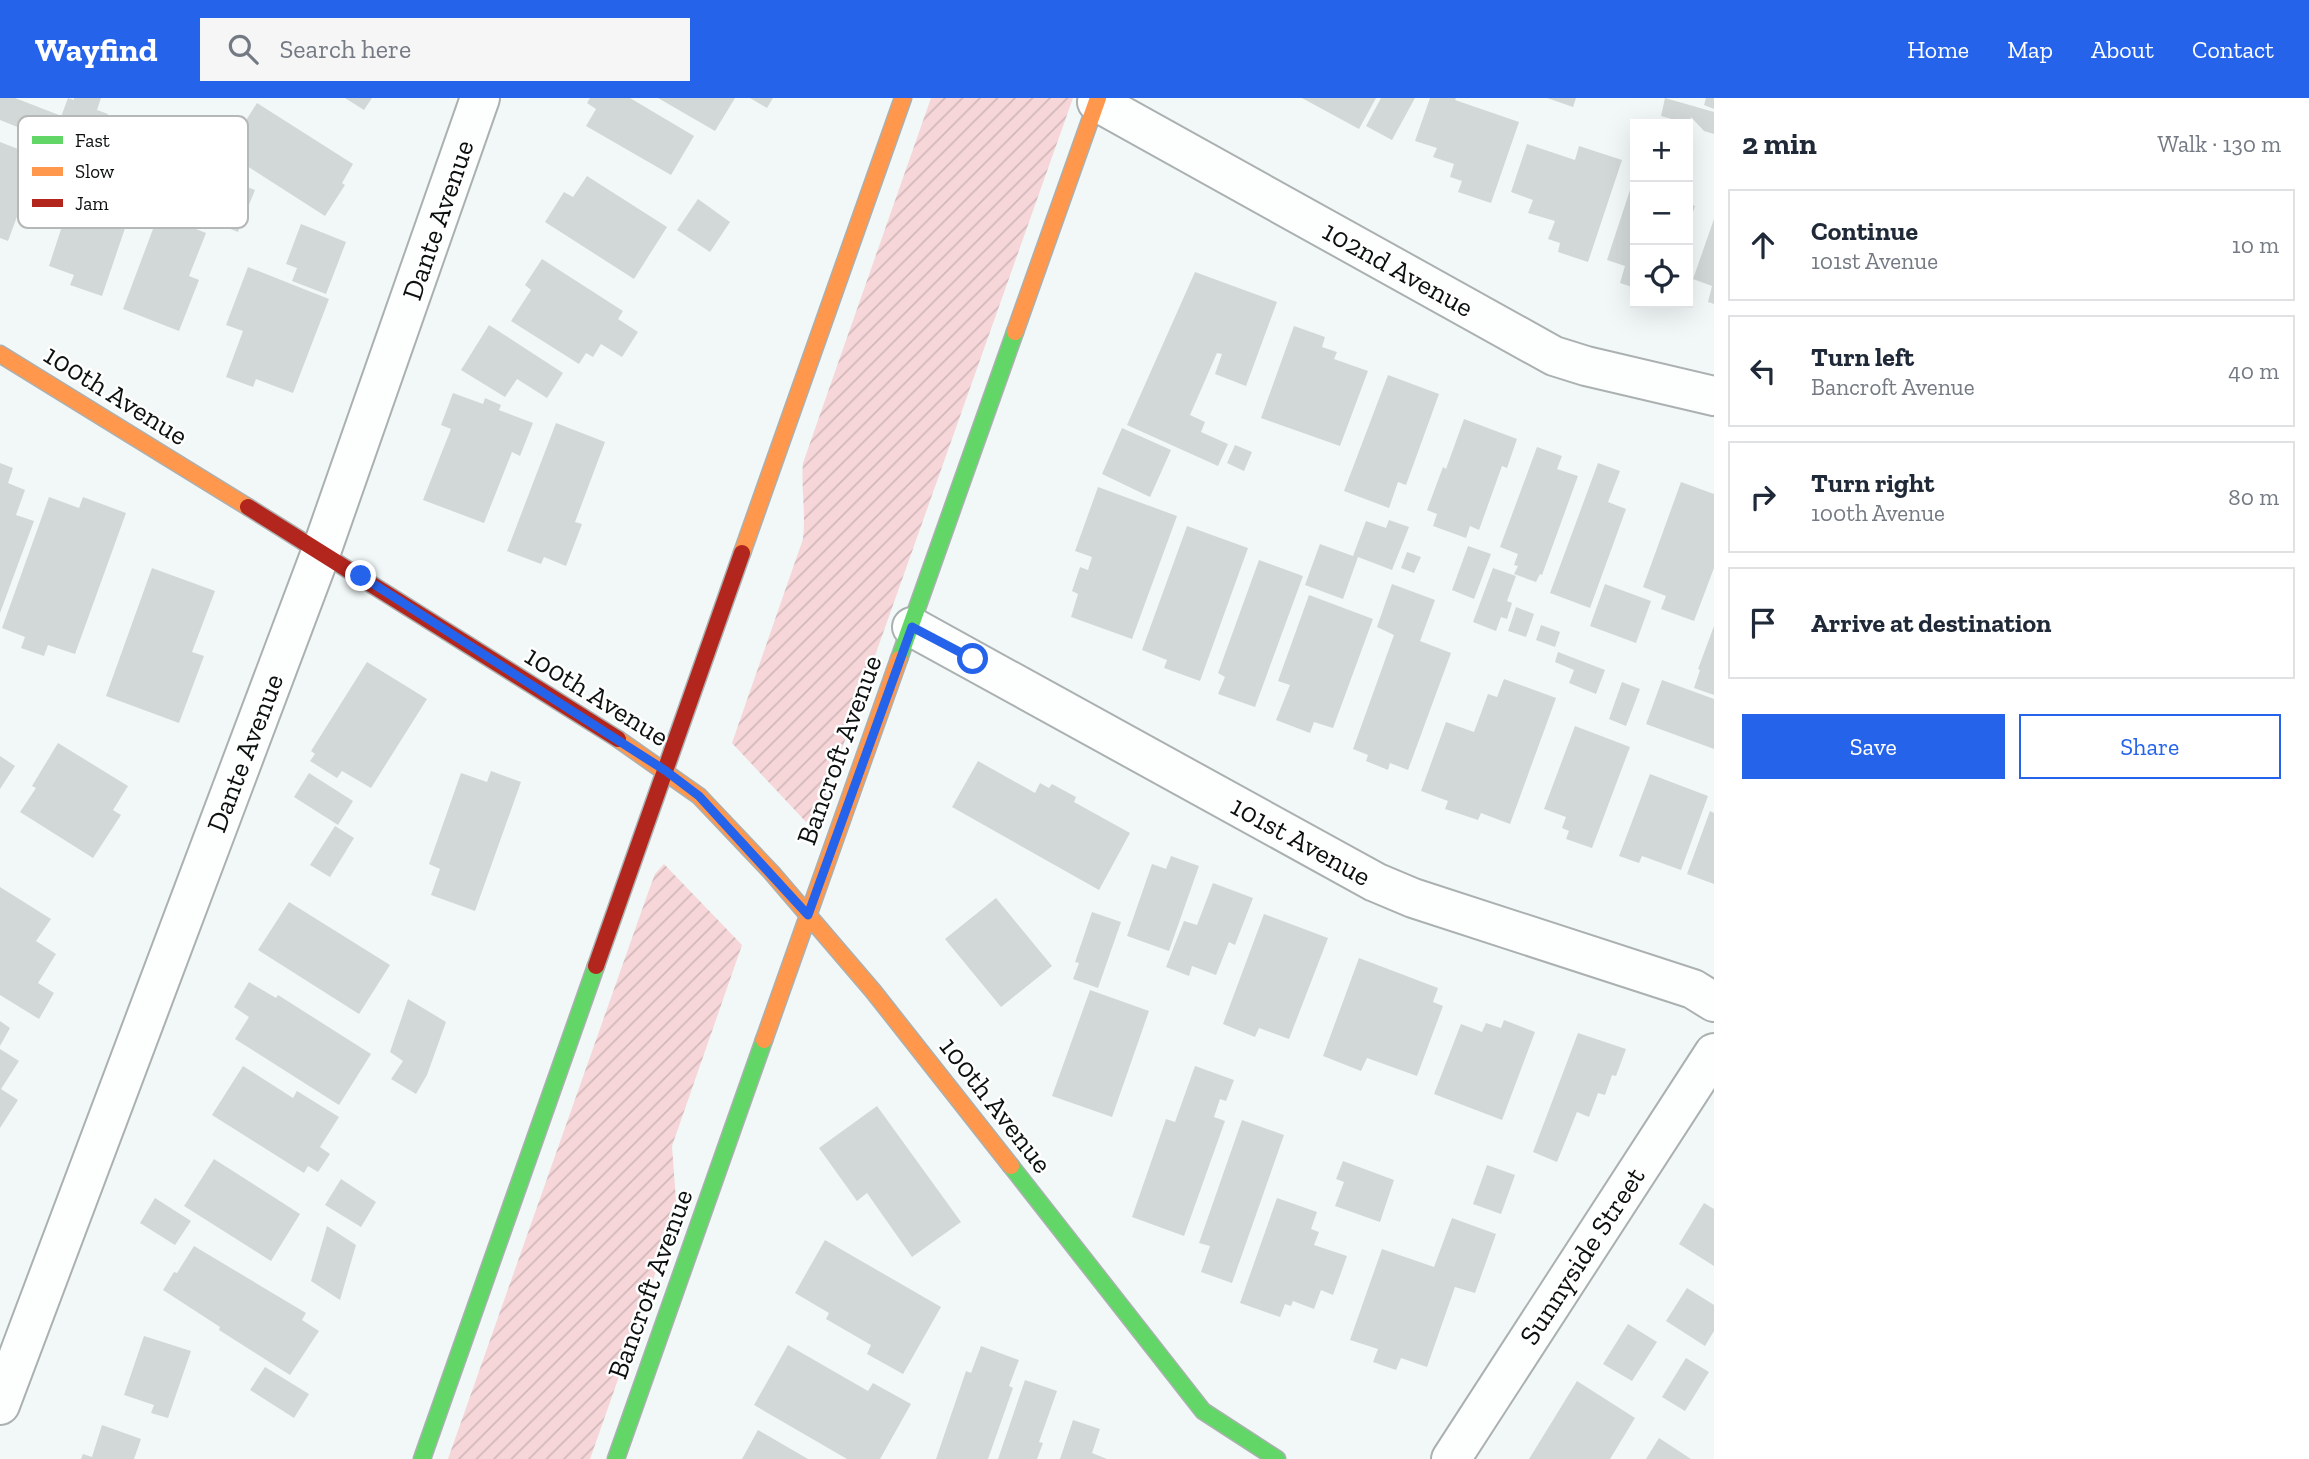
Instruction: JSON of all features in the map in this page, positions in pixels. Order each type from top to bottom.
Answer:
[{"type":"main road","points":[[422,1459],[903,98]]},
{"type":"main road","name":"Bancroft Avenue","points":[[616,1459],[1098,100]]},
{"type":"main road","name":"100th Avenue","points":[[0,354],[321,552],[666,771],[699,796],[808,915],[873,991],[1203,1411],[1276,1459]]},
{"type":"street","name":"Dante Avenue","points":[[0,1405],[321,552],[480,98]]},
{"type":"street","name":"102nd Avenue","points":[[1098,100],[1554,356],[1714,396]]},
{"type":"street","name":"101st Avenue","points":[[912,627],[1375,882],[1413,898],[1693,989],[1714,1002]]},
{"type":"street","name":"Sunnyside Street","points":[[1451,1459],[1714,1053]]},
{"type":"shaded area","points":[[931,98],[1073,98],[822,805],[806,822],[732,743],[803,539],[803,463]]},
{"type":"shaded area","points":[[664,864],[742,945],[672,1146],[676,1201],[673,1223],[590,1459],[448,1459],[649,890],[655,874]]},
{"type":"building","points":[[0,98],[15,98],[59,115],[18,116],[18,127],[0,120]]},
{"type":"building","points":[[68,98],[101,98],[97,110],[108,114],[107,116],[61,116]]},
{"type":"building","points":[[345,98],[372,98],[364,110]]},
{"type":"building","points":[[590,98],[630,98],[694,136],[671,175],[586,126],[596,109],[587,103]]},
{"type":"building","points":[[658,98],[735,98],[715,131]]},
{"type":"building","points":[[750,98],[773,98],[767,108]]},
{"type":"building","points":[[1302,98],[1376,98],[1359,129]]},
{"type":"building","points":[[1381,98],[1415,98],[1392,140],[1366,126]]},
{"type":"building","points":[[1430,98],[1456,98],[1455,100],[1519,122],[1491,203],[1458,192],[1462,181],[1450,177],[1454,164],[1433,157],[1437,148],[1415,141]]},
{"type":"building","points":[[1547,98],[1576,98],[1573,107]]},
{"type":"building","points":[[1665,98],[1714,112],[1714,134],[1704,131],[1691,117],[1672,119],[1661,116]]},
{"type":"building","points":[[1706,98],[1714,98],[1714,109],[1704,105]]},
{"type":"building","points":[[257,103],[353,164],[342,183],[345,185],[325,216],[248,167],[248,117]]},
{"type":"building","points":[[0,142],[18,149],[18,214],[8,241],[0,238]]},
{"type":"building","points":[[1527,144],[1575,160],[1579,146],[1622,160],[1588,262],[1558,252],[1560,243],[1548,239],[1555,221],[1528,213],[1533,200],[1511,192]]},
{"type":"building","points":[[587,176],[667,227],[634,279],[545,222],[564,192],[573,197]]},
{"type":"building","points":[[248,187],[255,190],[248,207]]},
{"type":"building","points":[[1630,190],[1630,286],[1620,283],[1625,266],[1607,260]]},
{"type":"building","points":[[698,199],[730,222],[710,252],[677,230]]},
{"type":"building","points":[[1714,219],[1714,304],[1708,302],[1712,286],[1693,279]]},
{"type":"building","points":[[301,224],[346,242],[326,294],[292,281],[297,268],[286,264]]},
{"type":"building","points":[[61,228],[125,228],[102,296],[70,285],[74,275],[49,266]]},
{"type":"building","points":[[153,228],[194,228],[206,233],[189,276],[199,280],[179,331],[123,309]]},
{"type":"building","points":[[542,259],[623,311],[618,319],[638,332],[622,357],[601,344],[593,357],[586,353],[579,364],[511,321],[531,290],[525,285]]},
{"type":"building","points":[[248,267],[329,299],[293,393],[256,379],[253,387],[226,377],[243,331],[226,325]]},
{"type":"building","points":[[1195,272],[1277,302],[1246,386],[1215,374],[1222,354],[1217,353],[1190,415],[1205,422],[1201,432],[1228,444],[1218,466],[1127,425]]},
{"type":"building","points":[[489,325],[563,373],[547,398],[517,379],[505,397],[461,370]]},
{"type":"building","points":[[1294,326],[1325,337],[1322,347],[1337,352],[1334,359],[1368,371],[1340,446],[1261,418]]},
{"type":"building","points":[[1388,375],[1439,394],[1406,485],[1398,482],[1389,508],[1344,491]]},
{"type":"building","points":[[453,393],[483,404],[485,398],[501,405],[499,410],[533,423],[520,456],[512,452],[484,523],[423,500],[451,429],[441,425]]},
{"type":"building","points":[[1464,419],[1517,439],[1507,468],[1502,466],[1479,530],[1470,526],[1466,538],[1433,526],[1437,514],[1427,510],[1443,467],[1446,469]]},
{"type":"building","points":[[556,423],[605,442],[575,522],[582,524],[566,566],[544,557],[541,564],[507,551]]},
{"type":"building","points":[[1122,428],[1171,450],[1150,497],[1102,474]]},
{"type":"building","points":[[1235,445],[1252,452],[1244,471],[1227,463]]},
{"type":"building","points":[[1537,447],[1562,456],[1557,469],[1578,476],[1542,575],[1540,574],[1536,582],[1514,574],[1518,566],[1514,565],[1518,554],[1500,547]]},
{"type":"building","points":[[0,463],[13,468],[8,483],[25,490],[16,515],[34,521],[0,613]]},
{"type":"building","points":[[1598,463],[1620,471],[1608,502],[1626,509],[1590,608],[1550,593]]},
{"type":"building","points":[[1681,482],[1714,494],[1714,568],[1694,621],[1661,609],[1666,596],[1643,587]]},
{"type":"building","points":[[1098,487],[1177,516],[1132,639],[1071,617],[1078,594],[1072,591],[1080,567],[1088,570],[1092,557],[1075,551]]},
{"type":"building","points":[[49,497],[79,508],[83,497],[126,513],[75,654],[48,645],[44,656],[21,648],[25,637],[2,628]]},
{"type":"building","points":[[1389,520],[1409,527],[1392,570],[1358,557],[1343,599],[1305,585],[1320,544],[1353,556],[1366,521],[1386,528]]},
{"type":"building","points":[[1187,526],[1248,548],[1200,681],[1164,668],[1167,660],[1142,650]]},
{"type":"building","points":[[1468,546],[1491,554],[1474,599],[1452,590]]},
{"type":"building","points":[[1407,552],[1421,557],[1414,573],[1401,568]]},
{"type":"building","points":[[1259,560],[1303,576],[1255,707],[1218,694],[1225,677],[1218,673]]},
{"type":"building","points":[[152,568],[215,591],[192,652],[204,656],[179,723],[106,696]]},
{"type":"building","points":[[1493,568],[1516,576],[1507,601],[1512,603],[1507,619],[1501,617],[1496,631],[1473,622]]},
{"type":"building","points":[[1392,584],[1435,600],[1420,641],[1451,653],[1408,770],[1390,763],[1388,770],[1366,761],[1368,755],[1353,749],[1394,635],[1377,627]]},
{"type":"building","points":[[1605,584],[1651,601],[1636,643],[1590,626]]},
{"type":"building","points":[[1309,595],[1373,619],[1333,728],[1314,722],[1310,733],[1276,720],[1290,685],[1278,681]]},
{"type":"building","points":[[1516,607],[1534,614],[1526,637],[1508,631]]},
{"type":"building","points":[[1541,625],[1560,632],[1555,647],[1536,640]]},
{"type":"building","points":[[1714,626],[1714,695],[1694,688]]},
{"type":"building","points":[[1558,652],[1605,670],[1596,694],[1569,683],[1574,670],[1555,662]]},
{"type":"building","points":[[367,662],[427,699],[371,788],[342,771],[337,778],[310,761],[315,754],[311,751]]},
{"type":"building","points":[[1504,679],[1556,698],[1510,824],[1481,813],[1478,820],[1445,809],[1448,801],[1421,791],[1446,722],[1474,732],[1488,694],[1497,697]]},
{"type":"building","points":[[1662,680],[1714,699],[1714,749],[1646,724]]},
{"type":"building","points":[[1622,682],[1640,689],[1626,726],[1609,719]]},
{"type":"building","points":[[1575,726],[1630,747],[1592,848],[1566,839],[1569,831],[1562,828],[1566,817],[1544,809]]},
{"type":"building","points":[[58,743],[128,786],[113,810],[121,815],[93,858],[20,812],[36,788],[32,786]]},
{"type":"building","points":[[0,756],[15,766],[0,789]]},
{"type":"building","points":[[978,761],[1035,793],[1040,783],[1049,788],[1052,784],[1076,797],[1074,802],[1130,833],[1099,890],[952,807]]},
{"type":"building","points":[[491,771],[521,782],[475,911],[431,895],[440,869],[429,864],[461,773],[487,782]]},
{"type":"building","points":[[309,773],[353,801],[338,825],[294,797]]},
{"type":"building","points":[[1650,774],[1708,796],[1681,870],[1642,856],[1639,863],[1619,856]]},
{"type":"building","points":[[1710,811],[1714,813],[1714,884],[1687,874]]},
{"type":"building","points":[[335,826],[354,838],[330,877],[310,865]]},
{"type":"building","points":[[1171,856],[1199,866],[1169,951],[1127,936],[1152,864],[1166,869]]},
{"type":"building","points":[[1213,883],[1253,898],[1235,945],[1229,942],[1216,975],[1192,966],[1189,976],[1166,967],[1184,921],[1197,925]]},
{"type":"building","points":[[0,887],[51,919],[36,941],[56,954],[38,983],[54,993],[39,1019],[0,995]]},
{"type":"building","points":[[996,898],[1052,966],[1001,1007],[945,939]]},
{"type":"building","points":[[289,902],[390,965],[359,1014],[258,950]]},
{"type":"building","points":[[1092,912],[1121,922],[1098,988],[1073,979],[1079,963],[1075,962]]},
{"type":"building","points":[[1264,914],[1328,938],[1289,1039],[1259,1028],[1255,1037],[1223,1024]]},
{"type":"building","points":[[1359,958],[1438,988],[1433,1002],[1443,1006],[1417,1076],[1367,1058],[1361,1071],[1323,1056]]},
{"type":"building","points":[[249,982],[276,998],[278,995],[371,1054],[339,1105],[235,1039],[249,1017],[234,1007]]},
{"type":"building","points":[[1090,990],[1149,1011],[1112,1117],[1052,1096]]},
{"type":"building","points":[[408,999],[446,1022],[427,1075],[416,1094],[391,1079],[403,1061],[390,1052]]},
{"type":"building","points":[[1504,1020],[1535,1032],[1502,1120],[1434,1094],[1461,1024],[1482,1032],[1486,1023],[1501,1028]]},
{"type":"building","points":[[0,1021],[10,1028],[0,1046]]},
{"type":"building","points":[[1578,1033],[1626,1049],[1616,1076],[1612,1075],[1605,1095],[1598,1093],[1589,1117],[1577,1112],[1557,1162],[1533,1152]]},
{"type":"building","points":[[0,1049],[19,1061],[1,1089],[18,1100],[0,1128]]},
{"type":"building","points":[[243,1066],[293,1098],[297,1091],[339,1117],[320,1147],[330,1154],[318,1172],[308,1166],[304,1173],[212,1115]]},
{"type":"building","points":[[1195,1066],[1234,1080],[1226,1101],[1220,1099],[1214,1117],[1225,1121],[1184,1236],[1132,1217],[1166,1119],[1175,1122]]},
{"type":"building","points":[[877,1106],[961,1222],[912,1257],[867,1193],[857,1201],[819,1148]]},
{"type":"building","points":[[1242,1120],[1284,1135],[1232,1283],[1201,1272],[1210,1246],[1199,1243]]},
{"type":"building","points":[[214,1159],[300,1214],[271,1261],[184,1206]]},
{"type":"building","points":[[1343,1161],[1394,1180],[1380,1222],[1335,1206],[1344,1182],[1336,1179]]},
{"type":"building","points":[[1487,1165],[1515,1175],[1501,1214],[1473,1204]]},
{"type":"building","points":[[341,1179],[376,1202],[361,1227],[325,1205]]},
{"type":"building","points":[[155,1198],[191,1221],[175,1245],[140,1223]]},
{"type":"building","points":[[1277,1198],[1317,1212],[1311,1229],[1319,1232],[1314,1245],[1347,1256],[1333,1295],[1321,1290],[1314,1309],[1293,1301],[1291,1306],[1285,1304],[1280,1317],[1240,1303]]},
{"type":"building","points":[[1704,1203],[1714,1209],[1714,1266],[1679,1244]]},
{"type":"building","points":[[1452,1218],[1496,1234],[1475,1293],[1455,1287],[1427,1367],[1401,1358],[1396,1370],[1373,1362],[1378,1349],[1350,1340],[1382,1249],[1434,1267]]},
{"type":"building","points":[[327,1226],[356,1245],[340,1300],[311,1281]]},
{"type":"building","points":[[825,1240],[941,1307],[903,1374],[867,1354],[871,1345],[826,1319],[829,1313],[795,1293]]},
{"type":"building","points":[[194,1246],[306,1313],[302,1320],[319,1331],[290,1375],[163,1290]]},
{"type":"building","points":[[1687,1288],[1714,1305],[1714,1331],[1705,1346],[1666,1321]]},
{"type":"building","points":[[1628,1324],[1657,1342],[1632,1381],[1603,1364]]},
{"type":"building","points":[[144,1336],[191,1351],[168,1418],[151,1413],[154,1405],[124,1395]]},
{"type":"building","points":[[788,1345],[868,1391],[873,1383],[911,1404],[880,1459],[847,1459],[754,1405]]},
{"type":"building","points":[[981,1346],[1019,1360],[1009,1386],[1013,1388],[988,1459],[936,1459],[966,1371],[971,1373]]},
{"type":"building","points":[[1686,1358],[1709,1372],[1685,1411],[1662,1397]]},
{"type":"building","points":[[265,1367],[309,1394],[294,1418],[250,1390]]},
{"type":"building","points":[[1025,1380],[1057,1391],[1039,1442],[1043,1443],[1037,1459],[998,1459]]},
{"type":"building","points":[[1577,1381],[1635,1418],[1610,1459],[1529,1459]]},
{"type":"building","points":[[1073,1420],[1100,1429],[1092,1453],[1107,1459],[1060,1459]]},
{"type":"building","points":[[102,1425],[141,1439],[134,1459],[81,1459],[83,1454],[92,1457]]},
{"type":"building","points":[[758,1430],[808,1459],[742,1459]]},
{"type":"building","points":[[1659,1438],[1691,1459],[1646,1459]]},
{"type":"traffic: fast","points":[[899,659],[1015,332]]},
{"type":"traffic: fast","points":[[422,1459],[596,966]]},
{"type":"traffic: fast","points":[[616,1459],[764,1040]]},
{"type":"traffic: fast","points":[[1011,1166],[1203,1411],[1277,1459]]},
{"type":"traffic: slow","points":[[742,553],[903,98]]},
{"type":"traffic: slow","points":[[1015,332],[1098,98]]},
{"type":"traffic: slow","points":[[0,354],[248,507]]},
{"type":"traffic: slow","points":[[764,1040],[899,659]]},
{"type":"traffic: slow","points":[[618,739],[699,796],[772,873],[873,991],[1011,1166]]},
{"type":"traffic: jam","points":[[248,507],[618,739]]},
{"type":"traffic: jam","points":[[596,966],[742,553]]},
{"type":"route","points":[[361,576],[614,736],[699,796],[808,915],[912,627],[973,659]]}]
